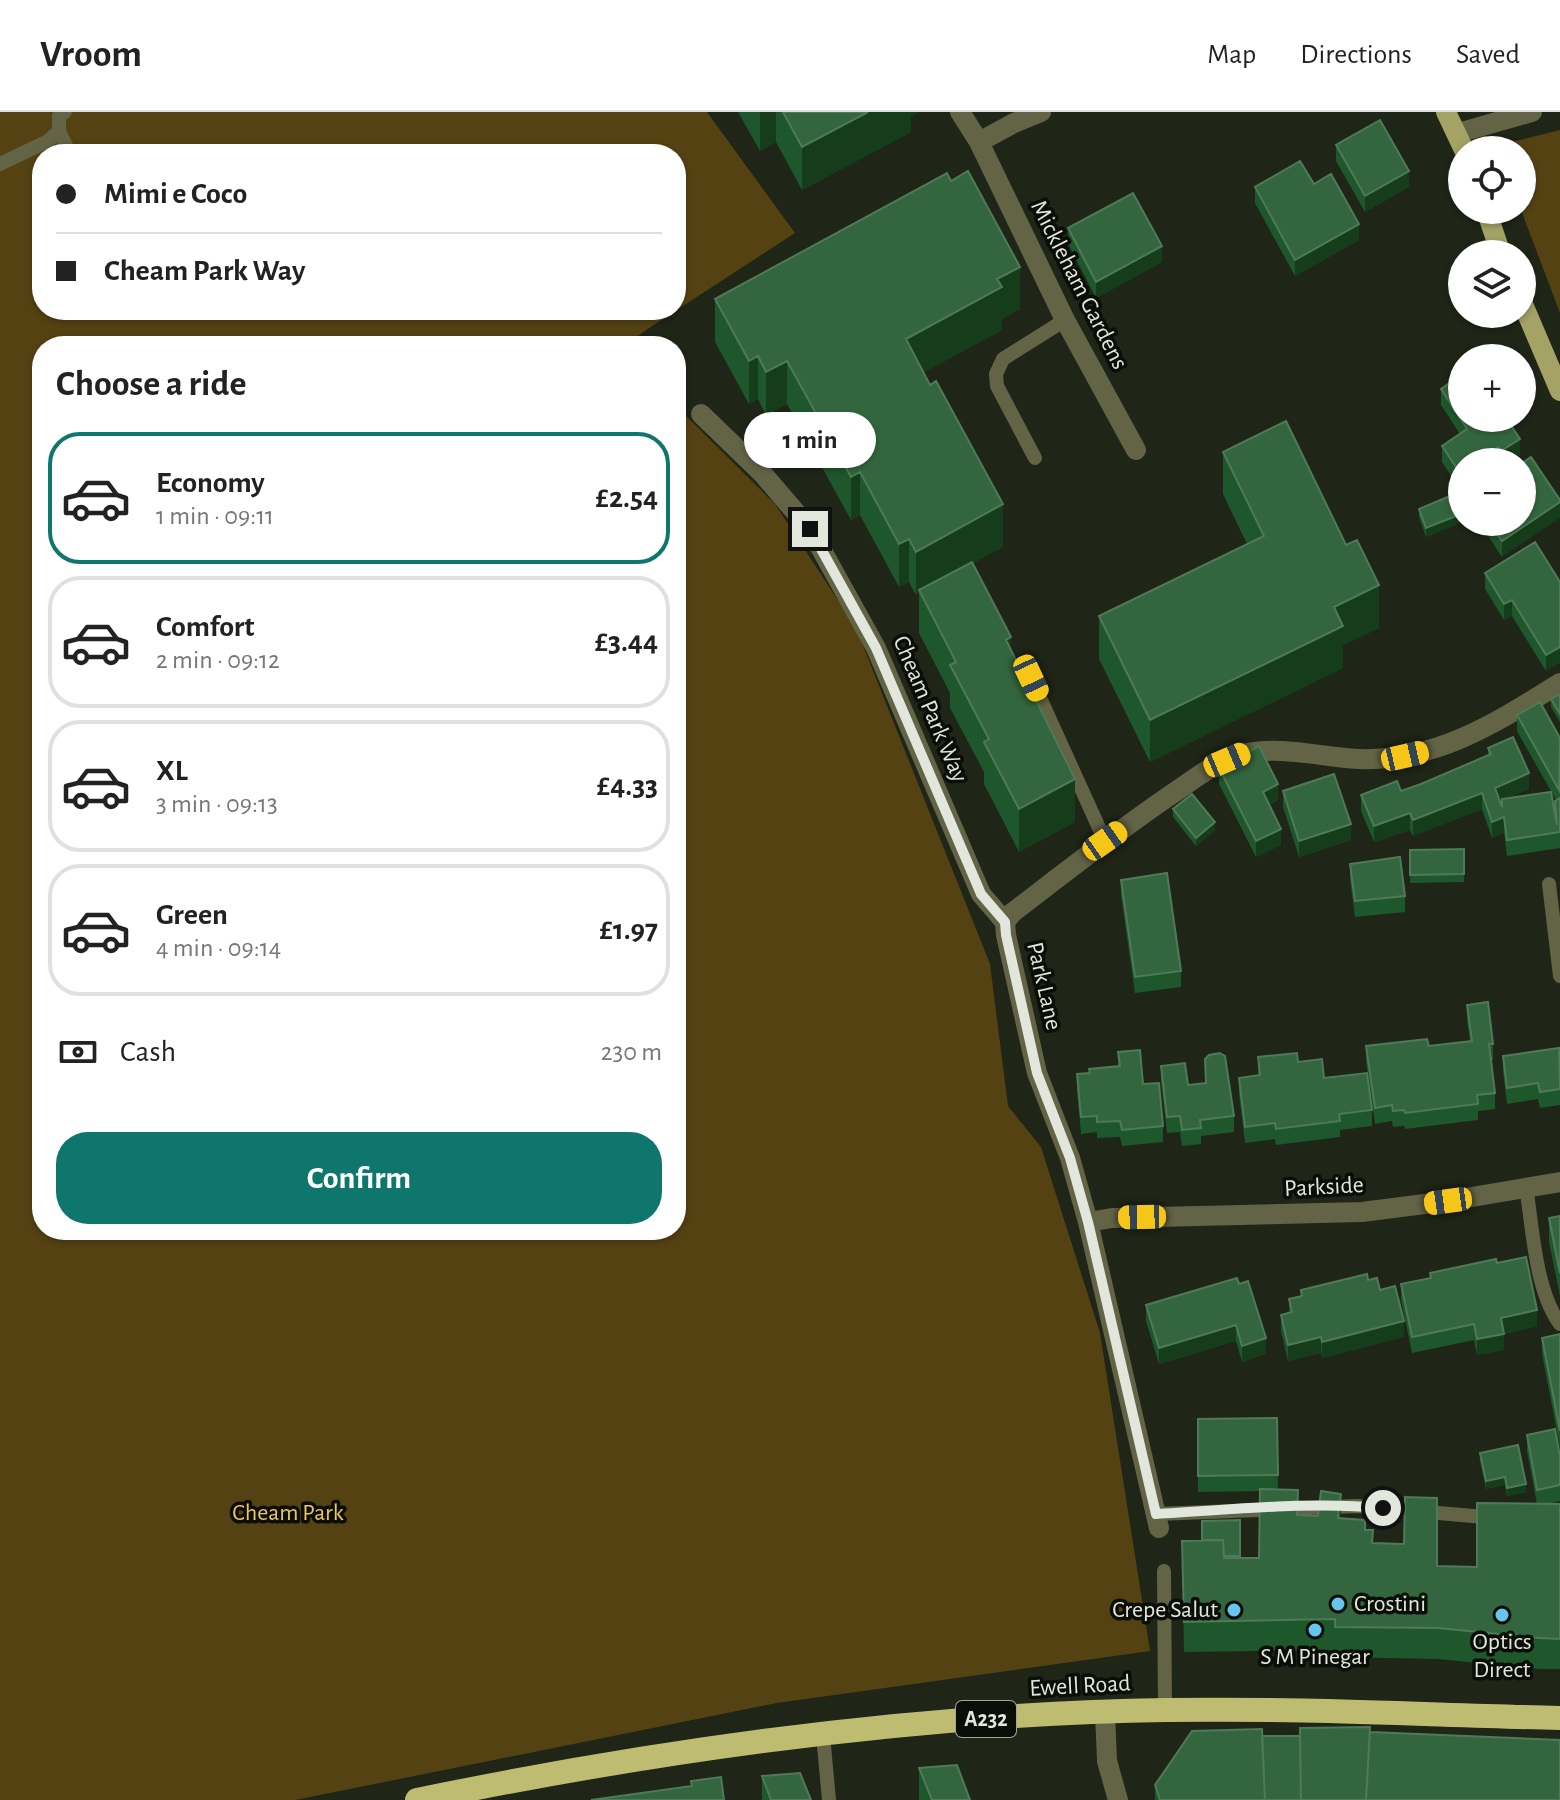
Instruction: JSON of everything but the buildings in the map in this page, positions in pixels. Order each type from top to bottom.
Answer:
[{"type":"highway","name":"Ewell Road","points":[[417,1800],[498,1792],[720,1746],[936,1723],[1165,1710],[1317,1710],[1560,1718]]},
{"type":"main road","points":[[1446,112],[1458,136]]},
{"type":"main road","points":[[1533,328],[1560,391]]},
{"type":"street","name":"Mickleham Gardens","points":[[960,112],[979,142],[1065,320],[1136,450]]},
{"type":"street","points":[[979,142],[1041,112]]},
{"type":"street","points":[[1475,136],[1532,112]]},
{"type":"street","name":"Cheam Park Way","points":[[701,414],[762,473],[810,529],[876,648],[981,894],[1005,922]]},
{"type":"street","name":"Park Lane","points":[[1158,1521],[1088,1222],[1070,1158],[1037,1073],[1005,922],[1012,913],[1105,841],[1212,767],[1243,754],[1272,751],[1355,759],[1400,757],[1461,740],[1560,683]]},
{"type":"street","name":"Parkside","points":[[1088,1222],[1112,1218],[1362,1212],[1560,1182]]},
{"type":"street","points":[[1105,1713],[1107,1761],[1118,1800]]},
{"type":"lane","points":[[65,112],[59,116],[59,131],[65,144]]},
{"type":"lane","points":[[42,144],[59,131]]},
{"type":"lane","points":[[0,164],[32,149]]},
{"type":"lane","points":[[1035,458],[997,386],[996,374],[1003,359],[1065,320]]},
{"type":"lane","points":[[1031,678],[1105,841]]},
{"type":"lane","points":[[1549,884],[1560,976]]},
{"type":"lane","points":[[1526,1187],[1542,1285],[1549,1309],[1560,1324]]},
{"type":"lane","points":[[1158,1521],[1357,1506],[1517,1518]]},
{"type":"lane","points":[[1164,1571],[1165,1710]]},
{"type":"lane","points":[[823,1735],[829,1800]]},
{"type":"green space","name":"Cheam Park","points":[[0,112],[707,112],[795,233],[686,304],[686,144],[32,144],[32,320],[661,320],[638,336],[32,336],[32,1240],[686,1240],[686,416],[775,504],[856,628],[990,964],[1008,1106],[1041,1147],[1100,1333],[1150,1651],[777,1703],[295,1800],[0,1800]]},
{"type":"green space","points":[[1560,130],[1560,313],[1536,250],[1536,240],[1532,240],[1526,224],[1536,224],[1536,136]]},
{"type":"place","name":"Crostini","points":[[1338,1604]]},
{"type":"place","name":"Crepe Salut","points":[[1234,1610]]},
{"type":"place","name":"Optics Direct","points":[[1502,1615]]},
{"type":"place","name":"S M Pinegar","points":[[1315,1630]]},
{"type":"route","points":[[810,529],[876,648],[981,894],[1005,922],[1037,1073],[1070,1158],[1088,1222],[1156,1514],[1276,1507],[1383,1508]]}]
